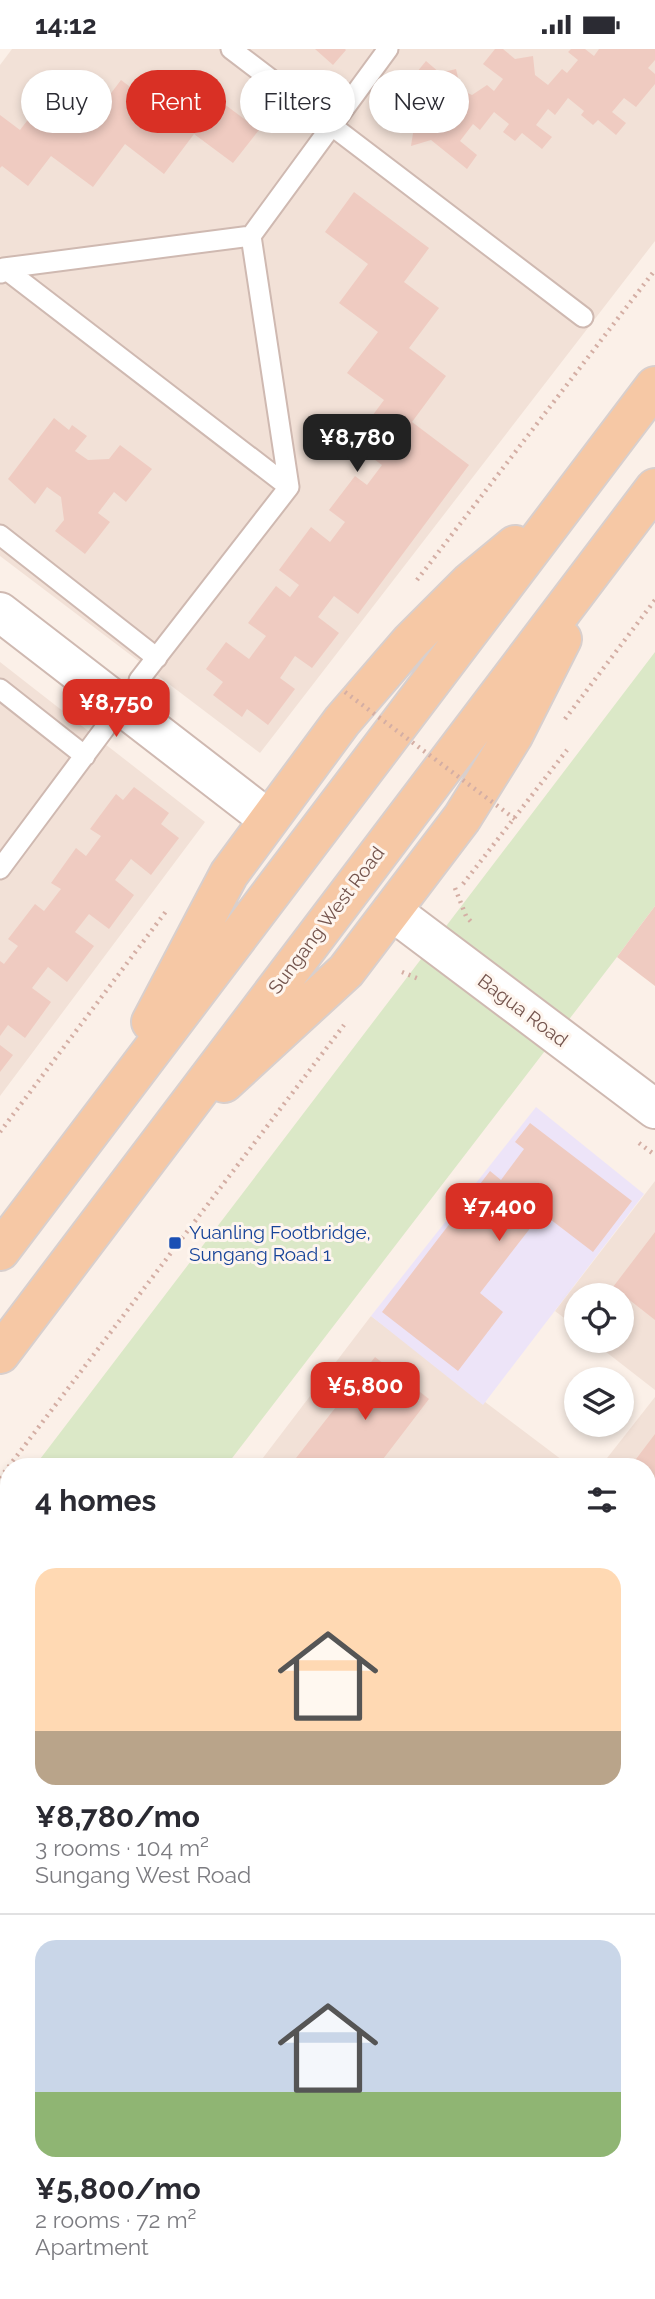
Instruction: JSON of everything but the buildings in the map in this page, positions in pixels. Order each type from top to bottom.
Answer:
[{"type":"main road","points":[[0,1251],[655,386]]},
{"type":"main road","name":"Sungang West Road","points":[[0,1354],[655,488]]},
{"type":"main road","points":[[112,1102],[181,961],[229,874],[342,721],[411,641],[469,583],[565,504]]},
{"type":"main road","points":[[162,1137],[346,971],[462,818],[513,736],[607,551]]},
{"type":"street","points":[[0,612],[268,819]]},
{"type":"street","name":"Bagua Road","points":[[391,911],[655,1109]]},
{"type":"lane","points":[[231,49],[258,70]]},
{"type":"lane","points":[[355,94],[388,49]]},
{"type":"lane","points":[[139,680],[289,487],[251,236],[326,133]]},
{"type":"lane","points":[[340,133],[583,317]]},
{"type":"lane","points":[[2,271],[251,236]]},
{"type":"lane","points":[[2,271],[289,487]]},
{"type":"lane","points":[[0,535],[157,658]]},
{"type":"lane","points":[[0,689],[85,755]]},
{"type":"lane","points":[[0,869],[105,728]]},
{"type":"path","points":[[410,590],[655,270]]},
{"type":"path","points":[[345,692],[515,819]]},
{"type":"path","points":[[463,884],[567,750]]},
{"type":"path","points":[[0,1132],[175,898]]},
{"type":"path","points":[[15,1458],[349,1018]]},
{"type":"shaded area","points":[[12,49],[655,49],[655,241],[260,753],[0,556],[0,65]]},
{"type":"shaded area","points":[[0,662],[205,822],[0,1096]]},
{"type":"shaded area","points":[[536,1107],[644,1194],[576,1283],[564,1283],[564,1299],[483,1405],[371,1316]]},
{"type":"shaded area","points":[[655,1181],[655,1390],[634,1374],[634,1367],[625,1367],[607,1353],[634,1353],[634,1283],[577,1283]]},
{"type":"shaded area","points":[[564,1299],[564,1318],[555,1311]]},
{"type":"shaded area","points":[[371,1316],[559,1458],[263,1458]]},
{"type":"shaded area","points":[[655,1397],[655,1458],[607,1458],[624,1437],[634,1437],[634,1424]]},
{"type":"green space","points":[[655,652],[655,906],[617,957],[232,1458],[41,1458]]},
{"type":"place","name":"Yuanling Footbridge, Sungang Road 1","points":[[175,1243]]}]
